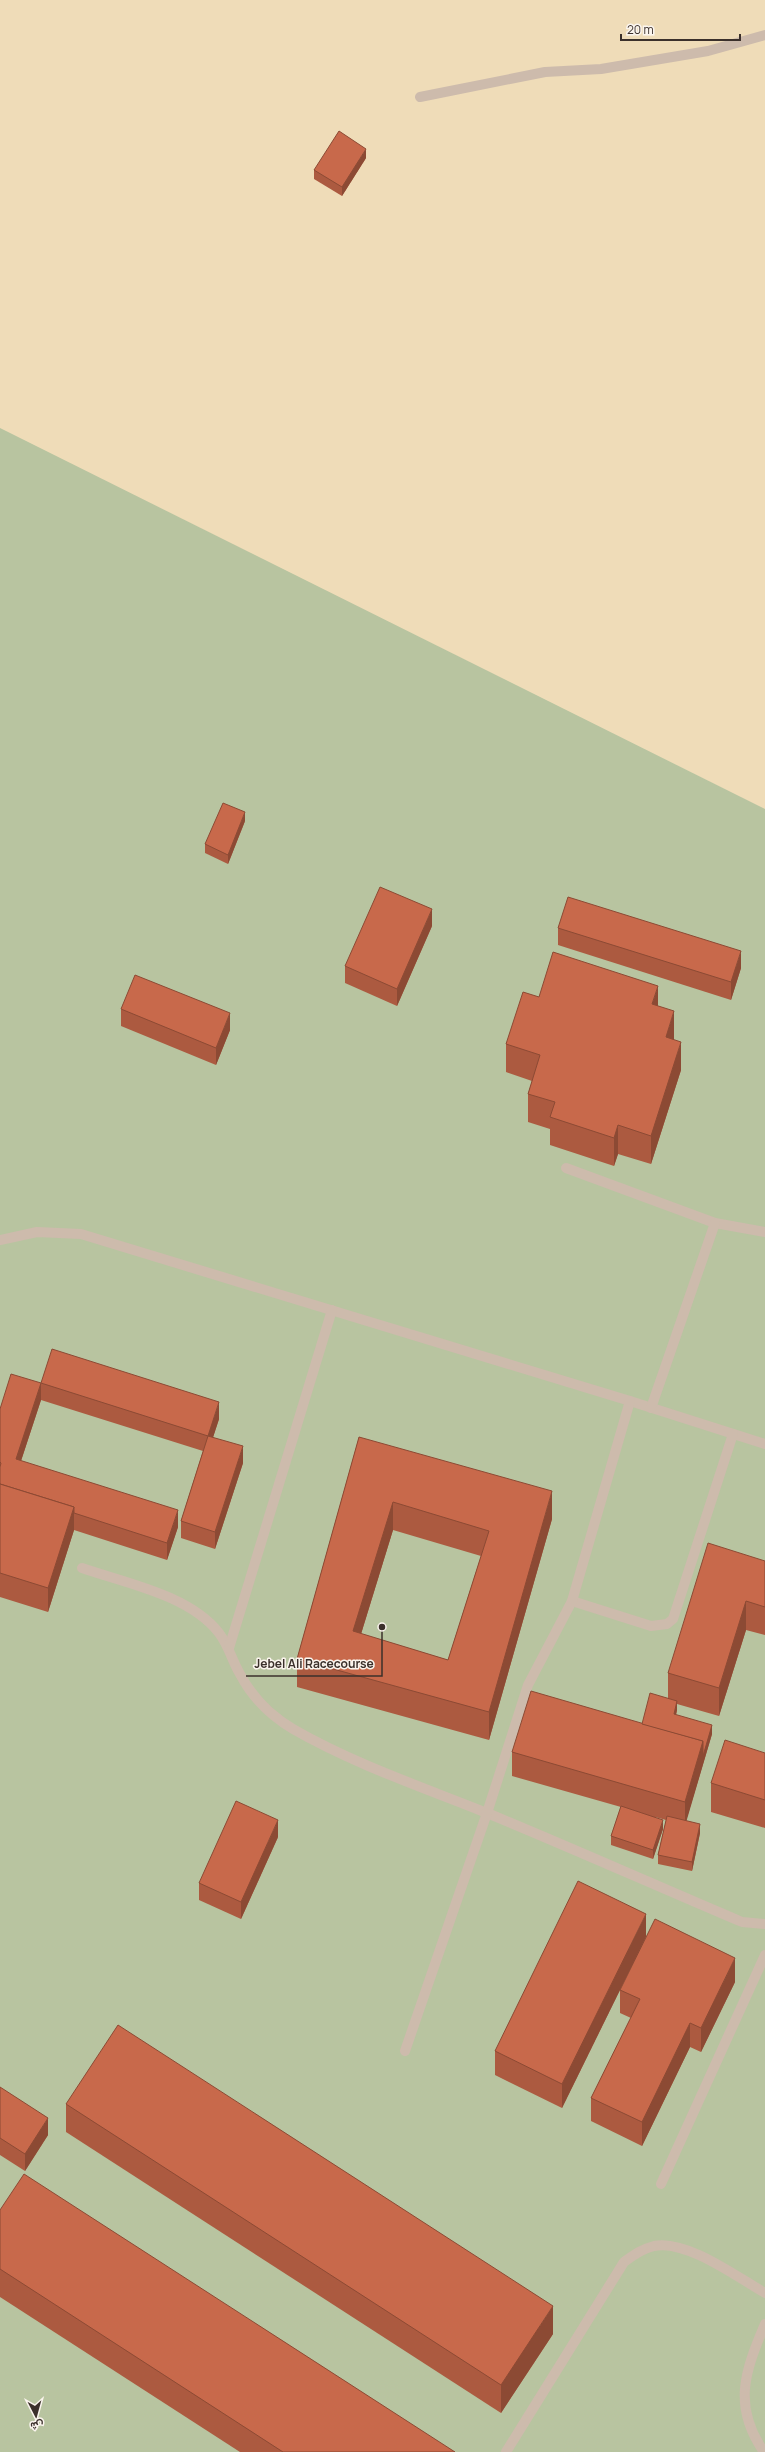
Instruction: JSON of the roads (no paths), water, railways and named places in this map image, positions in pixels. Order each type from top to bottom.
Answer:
[{"type":"lane","points":[[420,97],[545,72],[601,69],[700,53],[765,35]]},
{"type":"lane","points":[[566,1168],[715,1223],[765,1232]]},
{"type":"lane","points":[[651,1408],[715,1223]]},
{"type":"lane","points":[[0,1240],[37,1232],[81,1234],[630,1401],[765,1444]]},
{"type":"lane","points":[[230,1648],[332,1310]]},
{"type":"lane","points":[[405,2050],[487,1813],[528,1685],[572,1601],[630,1401]]},
{"type":"lane","points":[[572,1601],[651,1626],[667,1624],[673,1619],[678,1612],[733,1434]]},
{"type":"lane","points":[[82,1568],[171,1598],[188,1607],[214,1627],[230,1648],[239,1673],[253,1695],[271,1713],[292,1728],[380,1771],[487,1813],[742,1922],[765,1924]]},
{"type":"lane","points":[[661,2184],[765,1955]]},
{"type":"lane","points":[[506,2452],[624,2262],[638,2251],[654,2246],[672,2245],[689,2250],[765,2293]]},
{"type":"lane","points":[[764,2452],[752,2434],[745,2410],[744,2384],[751,2358],[765,2324]]},
{"type":"place","name":"Jebel Ali Racecourse","points":[[382,1627]]}]
